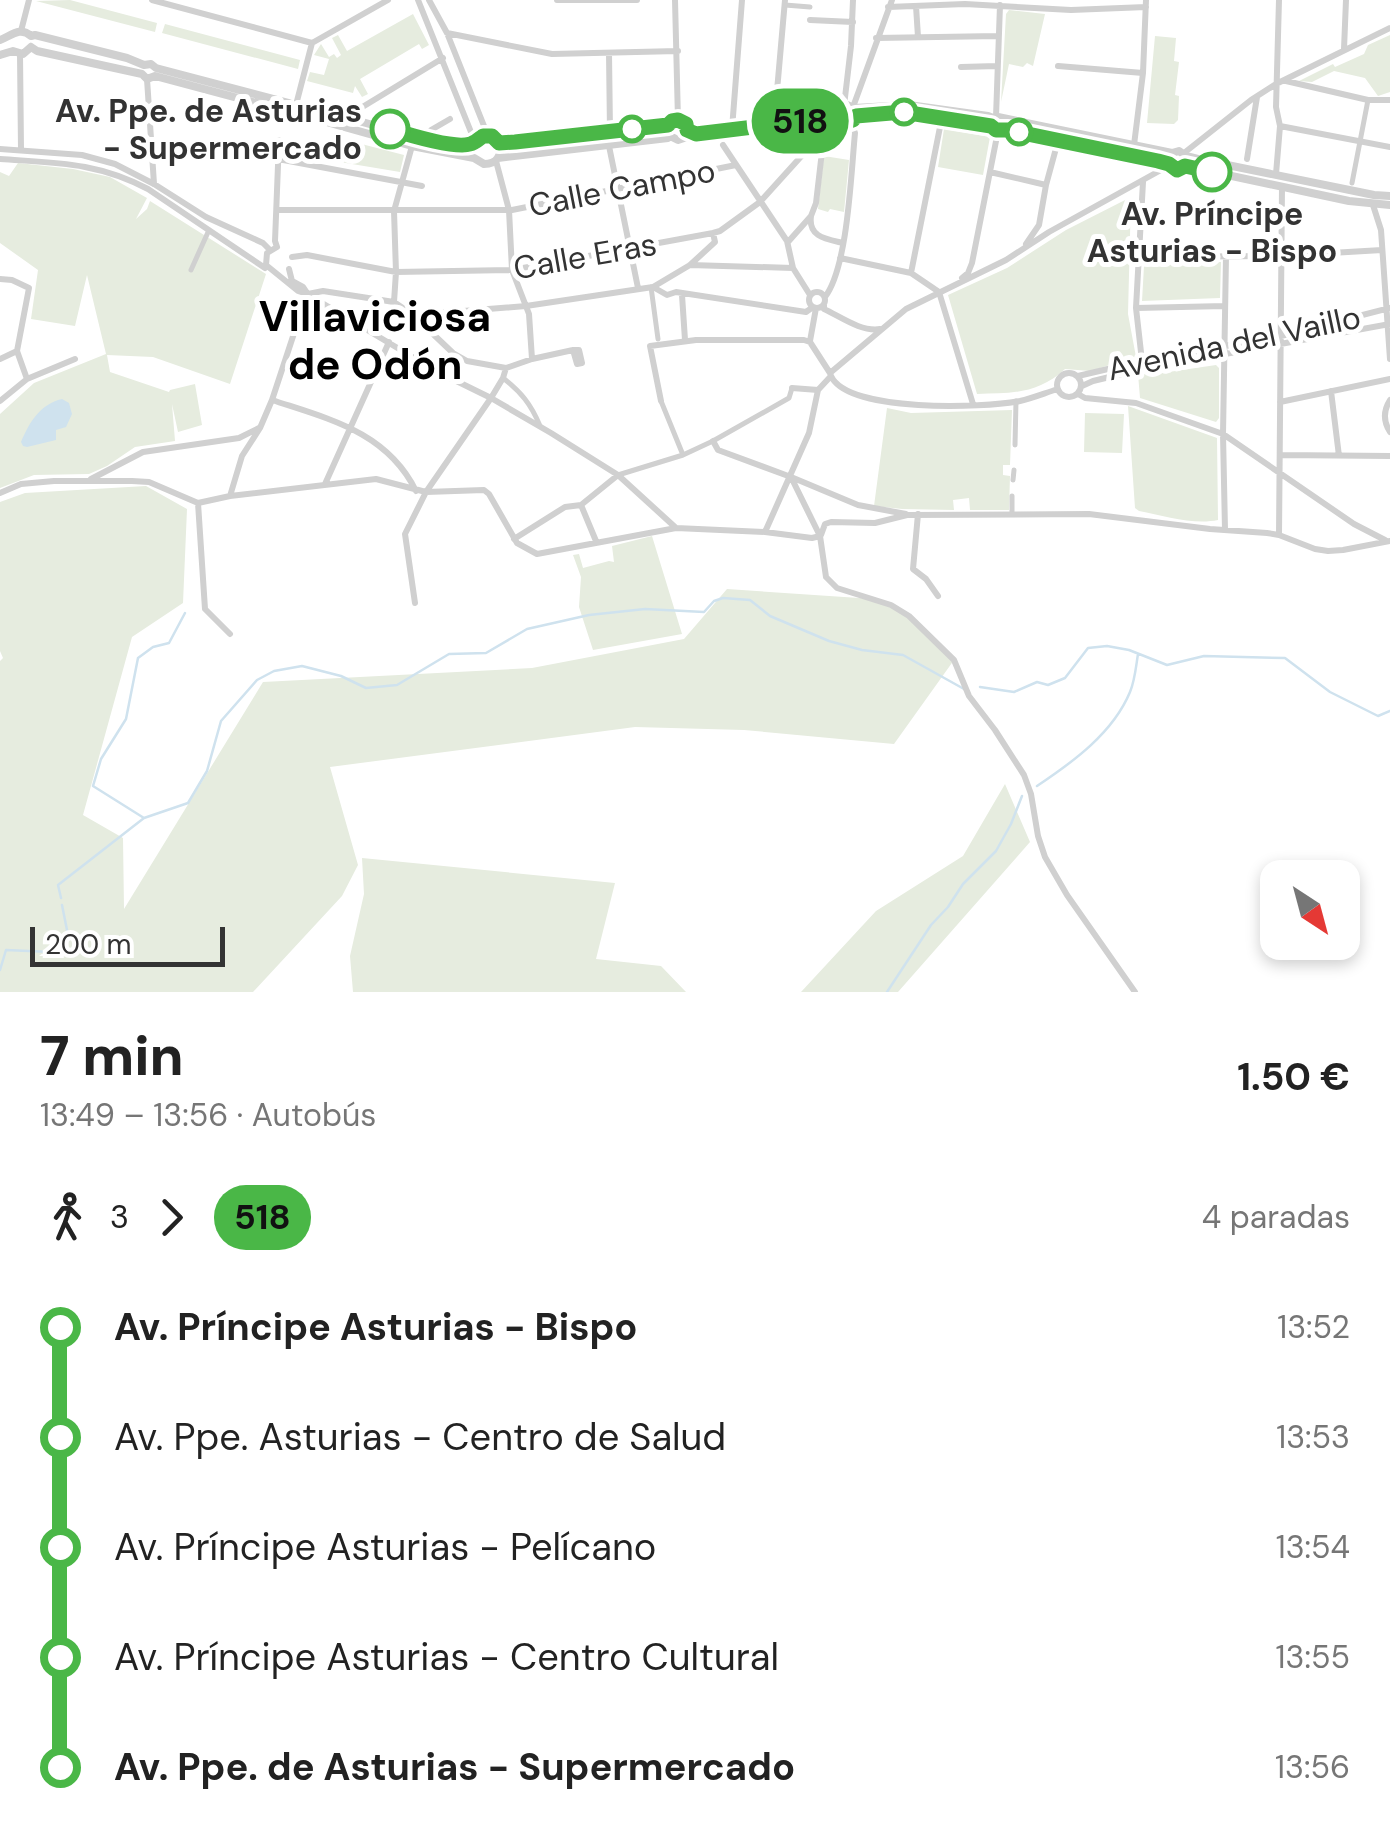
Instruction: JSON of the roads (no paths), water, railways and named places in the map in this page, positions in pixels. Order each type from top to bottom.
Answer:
[{"type":"street","points":[[0,40],[21,31],[28,0]]},
{"type":"street","points":[[152,0],[312,43]]},
{"type":"street","points":[[294,107],[312,43],[373,3],[388,0]]},
{"type":"street","points":[[418,0],[474,143],[474,158]]},
{"type":"street","points":[[429,0],[447,33],[488,136],[499,143],[668,125],[678,120],[692,132]]},
{"type":"street","points":[[557,0],[637,0]]},
{"type":"street","points":[[676,0],[678,120]]},
{"type":"street","points":[[732,129],[742,0]]},
{"type":"street","points":[[652,287],[664,295],[806,312],[829,293],[843,243],[855,133],[847,113],[853,0]]},
{"type":"street","points":[[1054,10],[1055,0]]},
{"type":"street","points":[[1276,174],[1280,126],[1276,107],[1280,82],[1279,0]]},
{"type":"street","points":[[1344,50],[1346,0]]},
{"type":"street","points":[[774,125],[785,3],[810,3],[810,20],[853,22]]},
{"type":"street","points":[[413,315],[526,306],[652,287],[690,265],[715,242],[713,233],[760,202],[825,130],[847,113],[890,3],[1054,10],[1146,4],[1134,145]]},
{"type":"street","points":[[949,287],[968,274],[990,172],[997,123],[1000,5]]},
{"type":"street","points":[[916,6],[918,37]]},
{"type":"street","points":[[668,125],[675,140],[692,132],[830,121],[847,113],[909,105],[988,116],[997,123],[1058,141],[1170,164],[1177,170],[1185,158],[1257,96],[1390,28]]},
{"type":"street","points":[[21,31],[127,58],[148,72]]},
{"type":"street","points":[[447,33],[552,54],[678,52]]},
{"type":"street","points":[[31,36],[32,48]]},
{"type":"street","points":[[876,38],[998,36]]},
{"type":"street","points":[[11,37],[10,44],[16,52],[21,150]]},
{"type":"street","points":[[32,48],[346,117],[428,139],[462,145],[488,136]]},
{"type":"street","points":[[0,55],[32,48]]},
{"type":"street","points":[[609,54],[610,132]]},
{"type":"street","points":[[346,117],[443,58]]},
{"type":"street","points":[[961,67],[997,66]]},
{"type":"street","points":[[1058,66],[1142,73]]},
{"type":"street","points":[[148,72],[154,184]]},
{"type":"street","points":[[1280,82],[1368,100],[1390,100]]},
{"type":"street","points":[[1247,159],[1257,96]]},
{"type":"street","points":[[1352,183],[1368,100]]},
{"type":"street","points":[[294,107],[412,146],[474,158],[484,164],[670,136]]},
{"type":"street","points":[[847,113],[942,116],[1172,153],[1179,151],[1212,172],[1390,206]]},
{"type":"street","points":[[910,273],[942,116]]},
{"type":"street","points":[[394,302],[394,210],[401,181],[412,146],[428,139],[431,130],[450,119]]},
{"type":"street","points":[[817,120],[825,130]]},
{"type":"street","points":[[1280,126],[1390,147]]},
{"type":"street","points":[[230,496],[242,456],[272,400],[307,294],[303,286],[292,281],[285,251],[275,239],[279,140]]},
{"type":"street","points":[[1006,260],[1036,232],[1058,141]]},
{"type":"street","points":[[816,142],[823,143],[810,224],[819,237],[843,243]]},
{"type":"street","points":[[499,143],[497,160],[509,210],[512,270],[526,306],[532,359]]},
{"type":"street","points":[[724,145],[787,243],[792,268],[810,295],[808,300],[864,328],[881,328]]},
{"type":"street","points":[[610,146],[638,288]]},
{"type":"street","points":[[0,149],[95,158],[154,184],[203,220],[210,230],[298,291],[540,426],[618,475],[676,528]]},
{"type":"street","points":[[765,532],[809,432],[818,390],[830,374],[906,309],[1006,260],[1143,181],[1170,164],[1172,153]]},
{"type":"street","points":[[1185,158],[1390,196]]},
{"type":"street","points":[[0,159],[104,170],[203,220]]},
{"type":"street","points":[[278,160],[422,186]]},
{"type":"street","name":"Calle Campo","points":[[278,210],[509,210],[736,166]]},
{"type":"street","points":[[990,172],[1046,185]]},
{"type":"street","points":[[1142,361],[1136,308],[1143,181]]},
{"type":"street","points":[[1279,535],[1282,186]]},
{"type":"street","points":[[1373,205],[1381,230],[1390,360]]},
{"type":"street","points":[[787,243],[811,216]]},
{"type":"street","name":"Calle Eras","points":[[203,220],[285,251],[396,272],[512,270],[713,233]]},
{"type":"street","points":[[191,270],[210,230]]},
{"type":"street","points":[[1138,257],[1280,256],[1382,250]]},
{"type":"street","points":[[273,273],[265,261],[285,251]]},
{"type":"street","points":[[1224,530],[1226,256]]},
{"type":"street","points":[[840,258],[910,273],[939,292],[973,404]]},
{"type":"street","points":[[690,265],[792,268]]},
{"type":"street","points":[[273,273],[288,269]]},
{"type":"street","points":[[673,275],[685,340]]},
{"type":"street","points":[[0,279],[29,288],[17,351],[28,379]]},
{"type":"street","points":[[652,287],[658,338]]},
{"type":"street","points":[[307,294],[322,291],[394,302],[467,361],[506,368],[574,350]]},
{"type":"street","points":[[810,295],[818,292],[819,304],[810,342],[838,387],[852,394],[912,406],[1016,401],[1058,390]]},
{"type":"street","points":[[1136,308],[1225,306]]},
{"type":"street","name":"Avenida del Vaillo","points":[[1078,376],[1281,336],[1388,308]]},
{"type":"street","name":"Avenida del Vaillo","points":[[1080,390],[1093,381],[1143,369],[1388,324]]},
{"type":"street","points":[[683,455],[661,402],[650,346],[685,340],[810,342]]},
{"type":"street","points":[[324,485],[389,342]]},
{"type":"street","points":[[0,359],[17,351]]},
{"type":"street","points":[[0,401],[28,379],[75,360]]},
{"type":"street","points":[[415,603],[404,534],[426,492],[506,368]]},
{"type":"street","points":[[1058,390],[1061,377],[1069,373],[1078,376],[1085,398],[1136,403],[1223,434],[1354,524],[1388,541]]},
{"type":"street","points":[[503,378],[522,392],[540,426]]},
{"type":"street","points":[[1280,402],[1390,379]]},
{"type":"street","points":[[514,538],[565,507],[581,505],[618,475],[683,455],[713,441],[789,398],[792,388],[818,390]]},
{"type":"street","points":[[1058,390],[1064,396],[1074,397],[1080,390]]},
{"type":"street","points":[[1331,392],[1339,456]]},
{"type":"street","points":[[272,400],[350,427],[386,452],[416,491]]},
{"type":"street","points":[[1390,400],[1384,411],[1390,432]]},
{"type":"street","points":[[1014,445],[1016,401]]},
{"type":"street","points":[[85,481],[143,452],[239,438],[260,428]]},
{"type":"street","points":[[713,441],[718,450],[858,506],[907,515]]},
{"type":"street","points":[[1280,455],[1390,456]]},
{"type":"street","points":[[131,456],[123,474],[132,481]]},
{"type":"street","points":[[1013,480],[1014,470]]},
{"type":"street","points":[[791,477],[820,536],[830,583],[892,605],[909,616],[954,660],[969,696],[1024,774],[1045,858],[1135,992]]},
{"type":"street","points":[[0,493],[22,484],[54,481],[132,481],[149,482],[198,503],[376,479],[416,491],[484,490],[522,548],[537,554],[676,528],[820,536]]},
{"type":"street","points":[[1012,496],[1012,514]]},
{"type":"street","points":[[198,503],[205,609],[230,634]]},
{"type":"street","points":[[581,505],[596,541]]},
{"type":"street","points":[[812,520],[825,524],[876,524],[918,514],[1089,514],[1279,535],[1315,550],[1358,548],[1388,541]]},
{"type":"street","points":[[918,514],[913,570],[926,579],[938,596]]},
{"type":"street","points":[[820,536],[825,524]]},
{"type":"water","points":[[62,399],[69,403],[72,414],[66,427],[56,430],[56,440],[23,446],[21,442],[36,415]]},
{"type":"waterway","points":[[61,898],[58,885],[144,818],[188,803],[207,771],[221,721],[257,680],[274,671],[302,666],[341,676],[366,688],[397,685],[449,654],[486,653],[527,629],[589,615],[645,609],[704,612],[723,598],[750,600],[770,616],[829,641],[903,655],[964,689]]},
{"type":"waterway","points":[[144,818],[93,786],[101,759],[126,719],[138,658],[153,647],[169,643],[185,613]]},
{"type":"waterway","points":[[980,687],[1014,692],[1037,682],[1048,685],[1065,678],[1088,648],[1107,646],[1167,665],[1204,656],[1285,658],[1330,692],[1378,716],[1390,711]]},
{"type":"waterway","points":[[1037,786],[1078,757],[1113,721],[1132,687],[1138,654]]},
{"type":"waterway","points":[[887,992],[931,925],[963,884],[996,851],[1022,796]]},
{"type":"waterway","points":[[0,970],[6,950],[51,952],[68,935],[62,905]]},
{"type":"place","name":"Av. Ppe. de Asturias - Supermercado","points":[[390,129]]},
{"type":"place","name":"Av. Príncipe Asturias - Bispo","points":[[1212,172]]},
{"type":"district","name":"Villaviciosa de Odón","points":[[375,340]]}]
